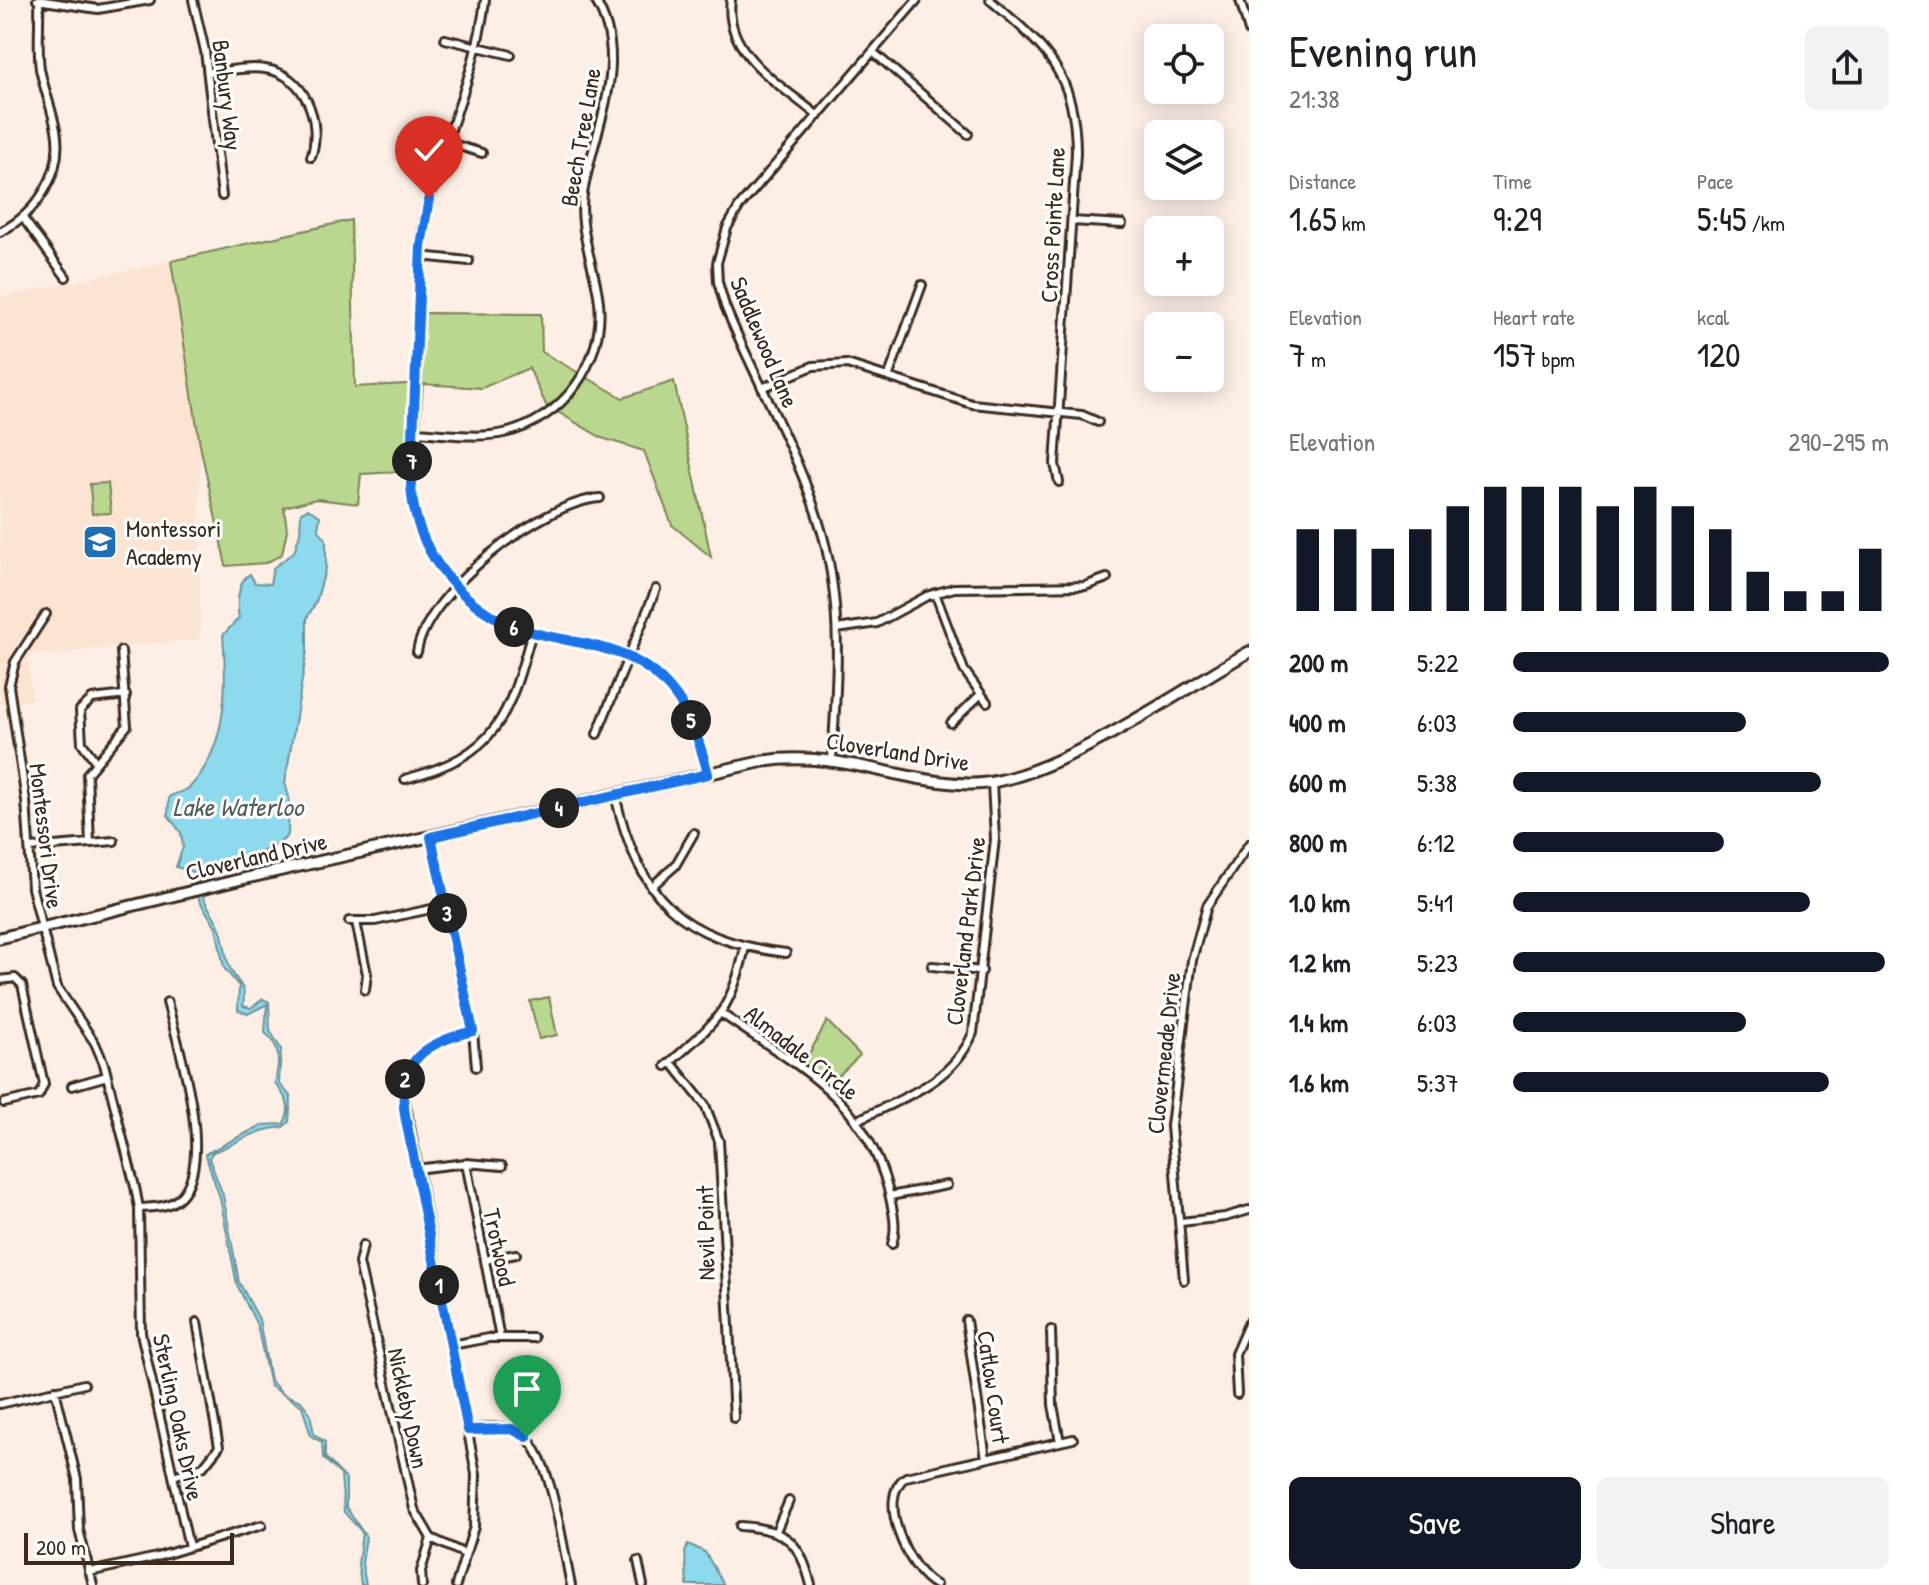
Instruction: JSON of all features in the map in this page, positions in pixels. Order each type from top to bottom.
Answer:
[{"type":"main road","name":"Cloverland Drive","points":[[0,938],[773,760],[832,759],[950,782],[992,783],[1046,767],[1249,652]]},
{"type":"street","points":[[0,232],[23,218],[44,192],[57,151],[55,127],[40,66],[39,0],[98,9],[150,0]]},
{"type":"street","name":"Banbury Way","points":[[193,0],[208,73],[222,196]]},
{"type":"street","points":[[485,0],[477,47],[429,198],[420,256],[411,485],[415,514],[431,554],[456,587],[493,617],[532,632],[628,657],[652,671],[682,703],[697,735],[708,774]]},
{"type":"street","name":"Beech Tree Lane","points":[[413,432],[491,435],[526,426],[546,415],[568,395],[591,358],[599,332],[599,302],[584,232],[582,203],[609,86],[612,55],[609,31],[595,0]]},
{"type":"street","points":[[731,0],[731,27],[739,47],[818,116]]},
{"type":"street","name":"Saddlewood Lane","points":[[832,759],[837,629],[823,537],[804,480],[721,293],[717,275],[719,252],[742,201],[917,0]]},
{"type":"street","name":"Cross Pointe Lane","points":[[990,0],[1041,44],[1059,72],[1075,132],[1055,469],[1059,482]]},
{"type":"street","points":[[1240,0],[1249,31]]},
{"type":"street","points":[[445,39],[511,55]]},
{"type":"street","points":[[873,52],[968,134]]},
{"type":"street","points":[[208,73],[261,68],[291,80],[310,108],[314,141],[311,157]]},
{"type":"street","points":[[446,142],[482,153]]},
{"type":"street","points":[[23,218],[66,277]]},
{"type":"street","points":[[1072,221],[1122,224]]},
{"type":"street","points":[[420,256],[469,261]]},
{"type":"street","points":[[889,375],[922,285]]},
{"type":"street","points":[[762,388],[817,365],[856,365],[967,402],[1082,415],[1098,422]]},
{"type":"street","points":[[417,652],[425,630],[456,587],[538,521],[579,501],[600,498]]},
{"type":"street","points":[[837,629],[884,621],[935,593],[967,586],[1085,586],[1107,578]]},
{"type":"street","points":[[597,734],[656,589]]},
{"type":"street","points":[[935,593],[962,667],[987,702]]},
{"type":"street","name":"Montessori Drive","points":[[41,929],[32,888],[30,848],[9,686],[15,662],[46,614]]},
{"type":"street","points":[[405,779],[453,763],[489,736],[512,701],[532,632]]},
{"type":"street","points":[[90,843],[85,781],[96,762],[125,730],[126,695],[121,651]]},
{"type":"street","points":[[96,762],[83,746],[80,710],[93,698],[126,695]]},
{"type":"street","points":[[951,723],[980,695]]},
{"type":"street","name":"Cloverland Park Drive","points":[[858,1120],[923,1087],[951,1068],[973,1033],[995,839],[992,783]]},
{"type":"street","points":[[615,795],[627,843],[651,887],[693,925],[745,947],[786,953]]},
{"type":"street","points":[[651,887],[675,866],[694,833]]},
{"type":"street","points":[[431,837],[473,1031],[476,1067]]},
{"type":"street","points":[[30,848],[114,841]]},
{"type":"street","name":"Clovermeade Drive","points":[[1184,1280],[1171,1126],[1195,942],[1207,906],[1249,844]]},
{"type":"street","points":[[365,990],[367,974],[353,922],[445,906]]},
{"type":"street","name":"Sterling Oaks Drive","points":[[41,929],[57,987],[97,1047],[139,1208],[141,1333],[189,1547]]},
{"type":"street","points":[[722,1014],[736,987],[745,947]]},
{"type":"street","points":[[932,966],[982,971]]},
{"type":"street","points":[[0,980],[15,978],[22,985],[44,1084],[39,1095],[4,1103]]},
{"type":"street","points":[[139,1208],[164,1206],[181,1197],[188,1185],[194,1147],[195,1118],[167,1002]]},
{"type":"street","name":"Nevil Point","points":[[722,1014],[668,1064],[705,1105],[719,1141],[734,1418]]},
{"type":"street","name":"Almadale Circle","points":[[722,1014],[822,1084],[858,1120],[876,1151],[890,1196],[896,1230],[892,1244]]},
{"type":"street","points":[[456,1585],[474,1527],[477,1492],[468,1430],[403,1100],[409,1070],[435,1042],[473,1031]]},
{"type":"street","points":[[72,1086],[107,1076]]},
{"type":"street","points":[[416,1169],[466,1163],[502,1166]]},
{"type":"street","name":"Trotwood","points":[[466,1163],[500,1338]]},
{"type":"street","points":[[890,1196],[947,1185]]},
{"type":"street","points":[[1181,1222],[1225,1217],[1249,1210]]},
{"type":"street","name":"Nickleby Down","points":[[363,1245],[359,1263],[412,1504],[431,1538]]},
{"type":"street","points":[[485,1260],[516,1254]]},
{"type":"street","name":"Catlow Court","points":[[966,1320],[986,1459]]},
{"type":"street","points":[[173,1476],[203,1467],[219,1447],[197,1322]]},
{"type":"street","points":[[1237,1394],[1235,1354],[1249,1322]]},
{"type":"street","points":[[1051,1330],[1052,1393],[1060,1442]]},
{"type":"street","points":[[451,1345],[500,1338],[534,1338]]},
{"type":"street","points":[[0,1404],[84,1384]]},
{"type":"street","points":[[55,1390],[77,1479],[79,1530],[93,1585]]},
{"type":"street","points":[[468,1430],[512,1429],[532,1442],[543,1462],[571,1585]]},
{"type":"street","points":[[934,1584],[920,1573],[908,1552],[894,1506],[893,1488],[906,1477],[1073,1439]]},
{"type":"street","points":[[776,1531],[789,1501]]},
{"type":"street","points":[[89,1572],[262,1525]]},
{"type":"street","points":[[740,1526],[776,1531],[798,1549],[811,1585]]},
{"type":"street","points":[[422,1585],[421,1571],[431,1538],[465,1554]]},
{"type":"street","points":[[638,1561],[643,1585]]},
{"type":"shaded area","name":"Montessori Academy","points":[[171,261],[200,445],[200,639],[29,656],[32,700],[0,704],[0,297]]},
{"type":"green space","points":[[351,220],[355,387],[422,383],[424,313],[541,314],[542,352],[623,398],[674,381],[711,557],[672,525],[644,451],[602,438],[546,405],[529,368],[482,388],[423,384],[417,471],[361,474],[358,504],[316,499],[284,507],[287,530],[282,554],[266,563],[226,566],[200,445],[171,261]]},
{"type":"green space","points":[[108,483],[111,513],[92,514],[90,484]]},
{"type":"green space","points":[[549,997],[557,1035],[539,1039],[530,1001]]},
{"type":"green space","points":[[827,1021],[860,1055],[830,1084],[803,1065]]},
{"type":"water","name":"Lake Waterloo","points":[[308,509],[320,516],[318,529],[326,539],[326,567],[316,602],[307,618],[307,650],[285,783],[289,797],[288,835],[267,850],[219,866],[199,880],[202,895],[221,931],[230,968],[243,988],[243,1006],[251,1008],[263,999],[269,1002],[270,1031],[281,1049],[279,1083],[291,1097],[289,1122],[283,1127],[255,1133],[213,1152],[209,1158],[223,1195],[239,1282],[259,1319],[270,1380],[283,1394],[301,1401],[310,1413],[314,1434],[325,1442],[325,1457],[346,1479],[346,1507],[366,1537],[362,1563],[366,1585],[361,1585],[358,1564],[362,1532],[344,1512],[341,1475],[323,1458],[322,1442],[311,1436],[302,1406],[270,1386],[257,1325],[237,1285],[220,1198],[205,1154],[262,1125],[283,1124],[288,1107],[275,1083],[278,1055],[274,1043],[265,1033],[267,1004],[248,1014],[238,1010],[239,986],[224,968],[216,927],[200,902],[192,879],[196,873],[176,867],[183,847],[181,833],[168,815],[169,797],[191,786],[203,770],[218,733],[224,694],[223,635],[239,618],[240,587],[250,574],[255,583],[270,584],[273,568],[294,552],[300,533],[301,512]]},
{"type":"water","points":[[688,1544],[705,1552],[724,1585],[687,1585],[685,1553]]},
{"type":"place","name":"Montessori Academy","points":[[100,542]]},
{"type":"route","points":[[429,198],[421,246],[411,485],[412,504],[425,542],[456,587],[493,617],[532,632],[612,651],[652,671],[682,703],[688,714],[708,774],[431,837],[473,1031],[435,1042],[414,1061],[404,1080],[405,1115],[468,1430],[512,1429],[527,1437]]}]
